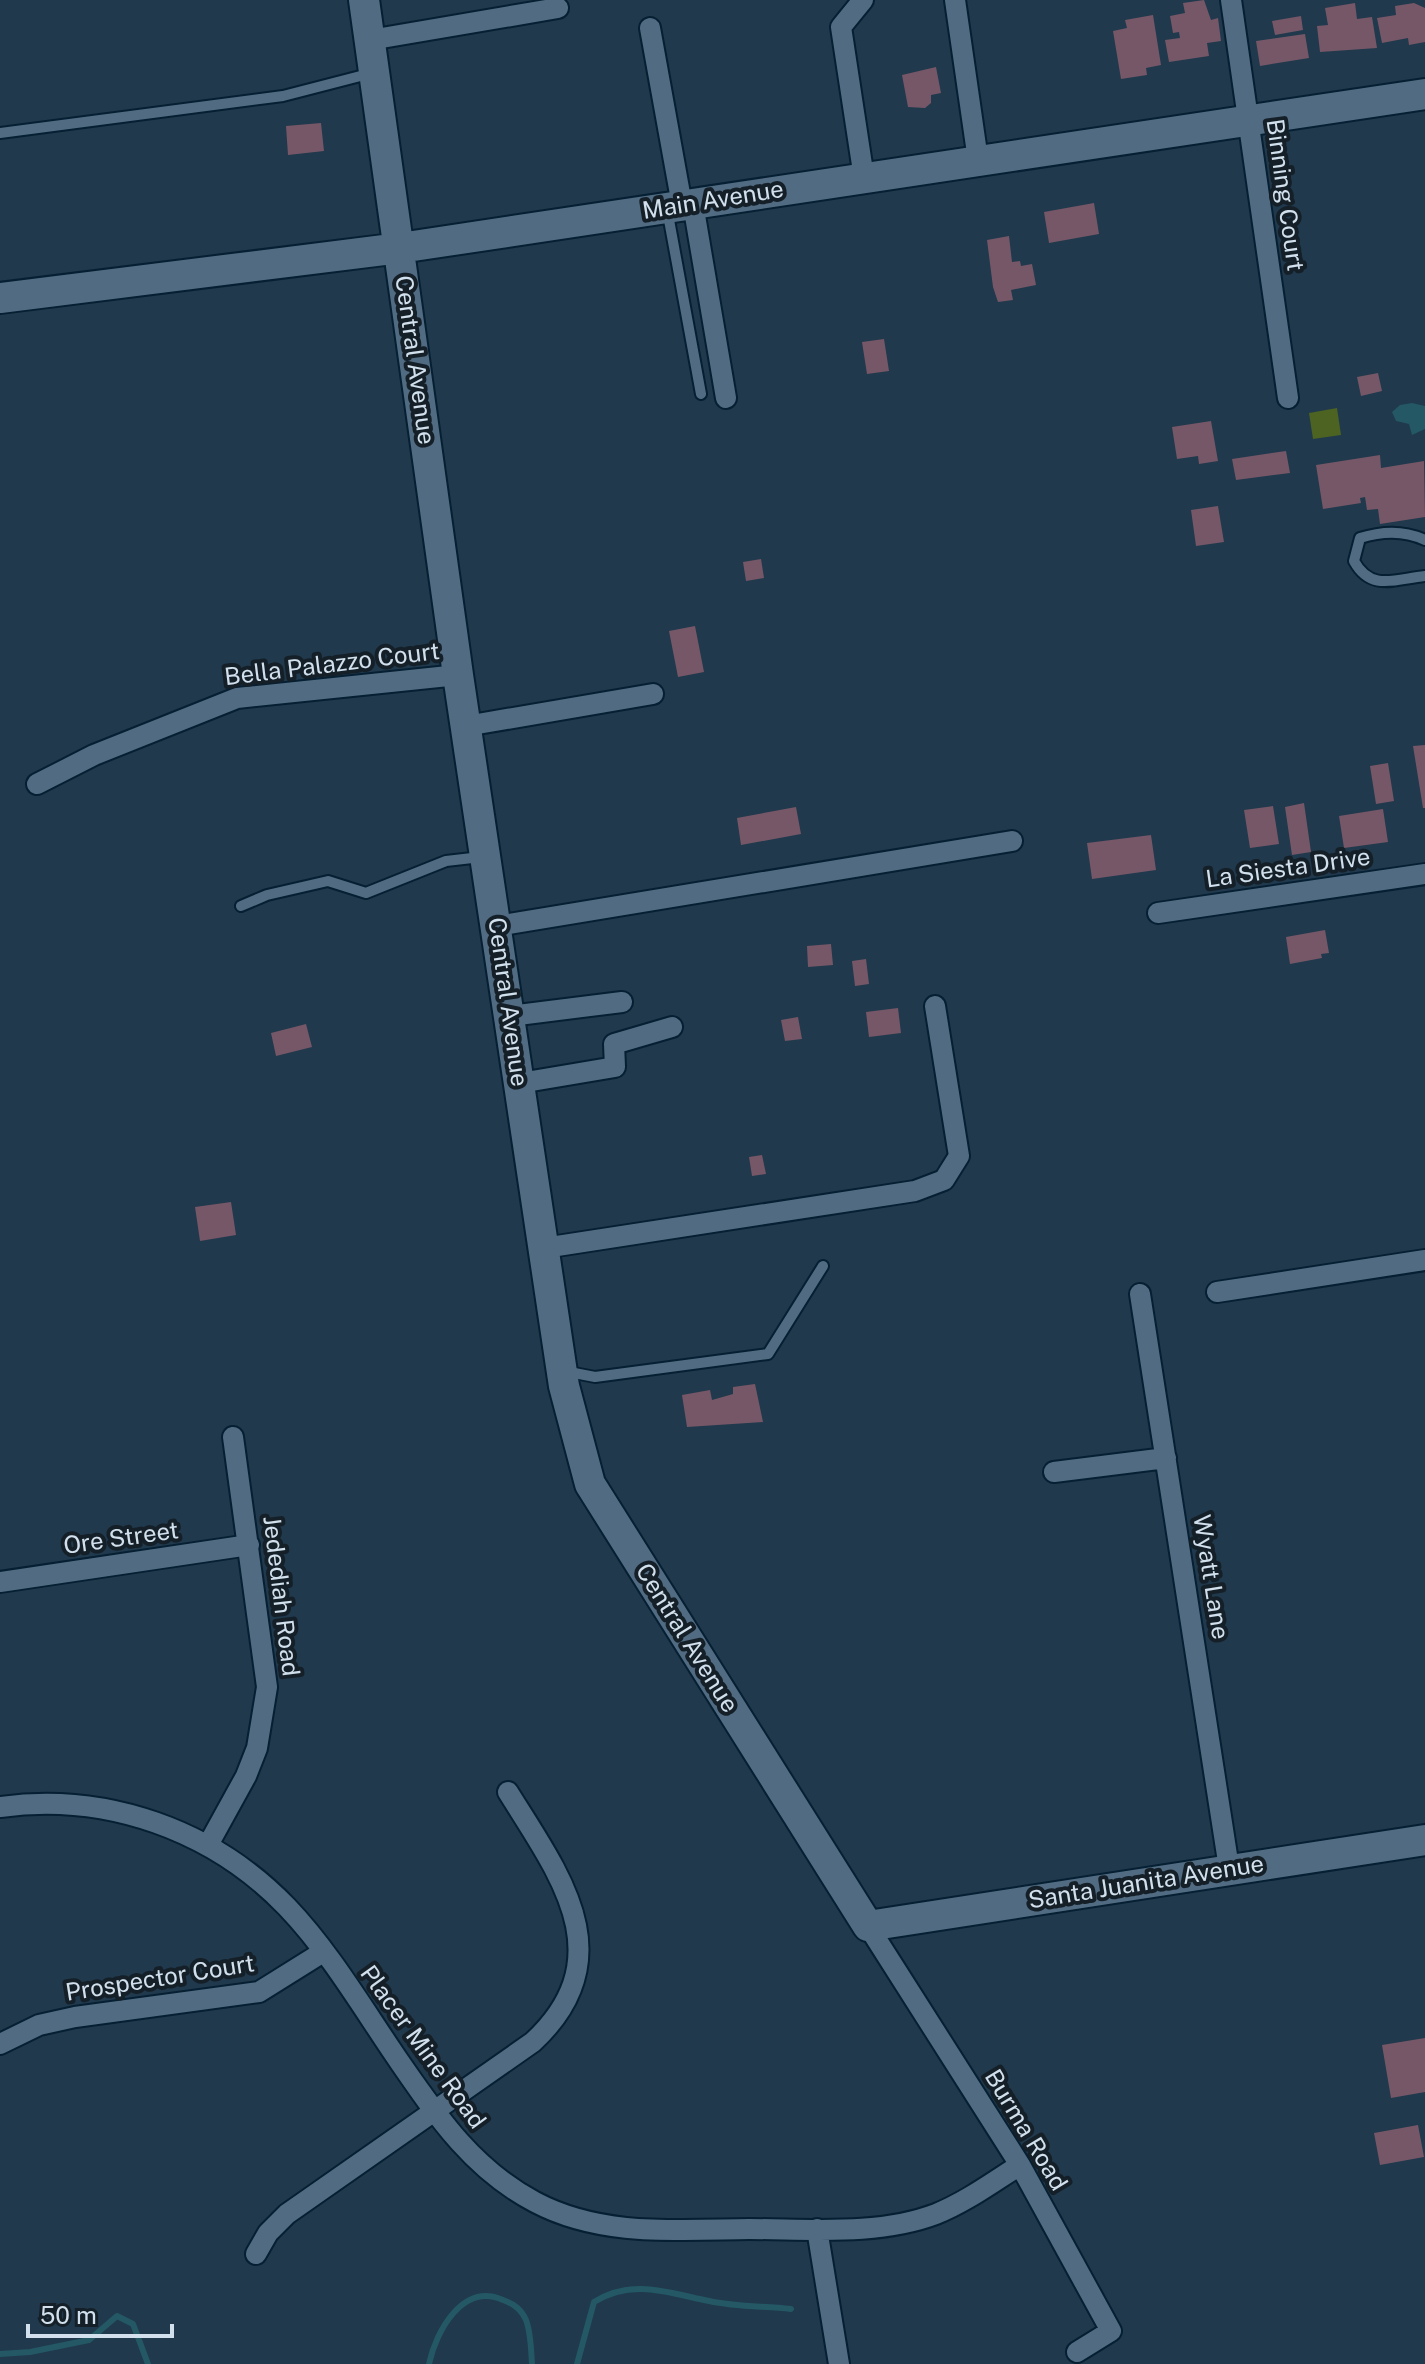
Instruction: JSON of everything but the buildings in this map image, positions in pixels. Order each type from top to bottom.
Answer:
[{"type":"street","name":"Central Avenue","points":[[364,0],[458,675],[562,1371],[590,1484],[868,1926]]},
{"type":"street","points":[[863,0],[841,27],[864,178]]},
{"type":"street","points":[[955,0],[978,160]]},
{"type":"street","name":"Binning Court","points":[[1231,0],[1288,398]]},
{"type":"street","points":[[370,40],[558,8]]},
{"type":"street","points":[[650,28],[680,205],[726,398]]},
{"type":"street","name":"Main Avenue","points":[[0,298],[400,248],[1425,94]]},
{"type":"street","name":"Bella Palazzo Court","points":[[37,784],[211,705],[237,698],[458,675]]},
{"type":"street","points":[[466,726],[653,694]]},
{"type":"street","points":[[497,926],[1012,841]]},
{"type":"street","name":"La Siesta Drive","points":[[1158,913],[1425,874]]},
{"type":"street","points":[[510,1016],[622,1002]]},
{"type":"street","points":[[544,1248],[915,1191],[944,1180],[959,1156],[935,1006]]},
{"type":"street","points":[[520,1083],[615,1067],[614,1044],[672,1027]]},
{"type":"street","points":[[1217,1292],[1425,1260]]},
{"type":"street","name":"Wyatt Lane","points":[[1140,1294],[1229,1868]]},
{"type":"street","name":"Jedediah Road","points":[[208,1845],[246,1776],[264,1717],[265,1657],[233,1437]]},
{"type":"street","points":[[1054,1472],[1166,1458]]},
{"type":"street","name":"Ore Street","points":[[0,1582],[249,1545]]},
{"type":"street","points":[[256,2254],[268,2233],[287,2214],[543,2033],[560,2011],[575,1973],[578,1932],[569,1893],[508,1792]]},
{"type":"street","name":"Placer Mine Road","points":[[0,1807],[66,1804],[101,1808],[167,1826],[208,1845],[264,1885],[323,1952],[434,2112],[471,2157],[538,2204],[576,2219],[644,2230],[876,2227],[920,2218],[963,2201],[1020,2165]]},
{"type":"street","name":"Santa Juanita Avenue","points":[[868,1926],[1425,1840]]},
{"type":"street","name":"Burma Road","points":[[868,1926],[1020,2165],[1111,2331],[1077,2352]]},
{"type":"street","name":"Prospector Court","points":[[0,2044],[39,2025],[75,2017],[259,1992],[323,1952]]},
{"type":"street","points":[[817,2229],[839,2364]]},
{"type":"lane","points":[[0,133],[283,96],[374,72]]},
{"type":"lane","points":[[680,205],[701,394]]},
{"type":"lane","points":[[1425,540],[1399,533],[1371,534],[1360,538],[1354,561],[1362,576],[1373,582],[1425,576]]},
{"type":"lane","points":[[241,906],[267,895],[328,881],[366,893],[446,861],[486,857]]},
{"type":"lane","points":[[562,1371],[595,1377],[768,1354],[823,1266]]},
{"type":"green space","points":[[1337,408],[1341,435],[1313,439],[1309,413]]},
{"type":"shaded area","points":[[1412,403],[1425,406],[1425,429],[1412,435],[1409,424],[1396,421],[1392,412],[1400,405]]},
{"type":"waterway","points":[[577,2364],[594,2302],[622,2291],[665,2291],[719,2303],[791,2309]]},
{"type":"waterway","points":[[429,2364],[438,2338],[454,2313],[476,2298],[489,2296],[511,2303],[524,2316],[530,2336],[532,2364]]},
{"type":"waterway","points":[[0,2354],[30,2352],[89,2340],[117,2316],[133,2324],[148,2364]]}]
